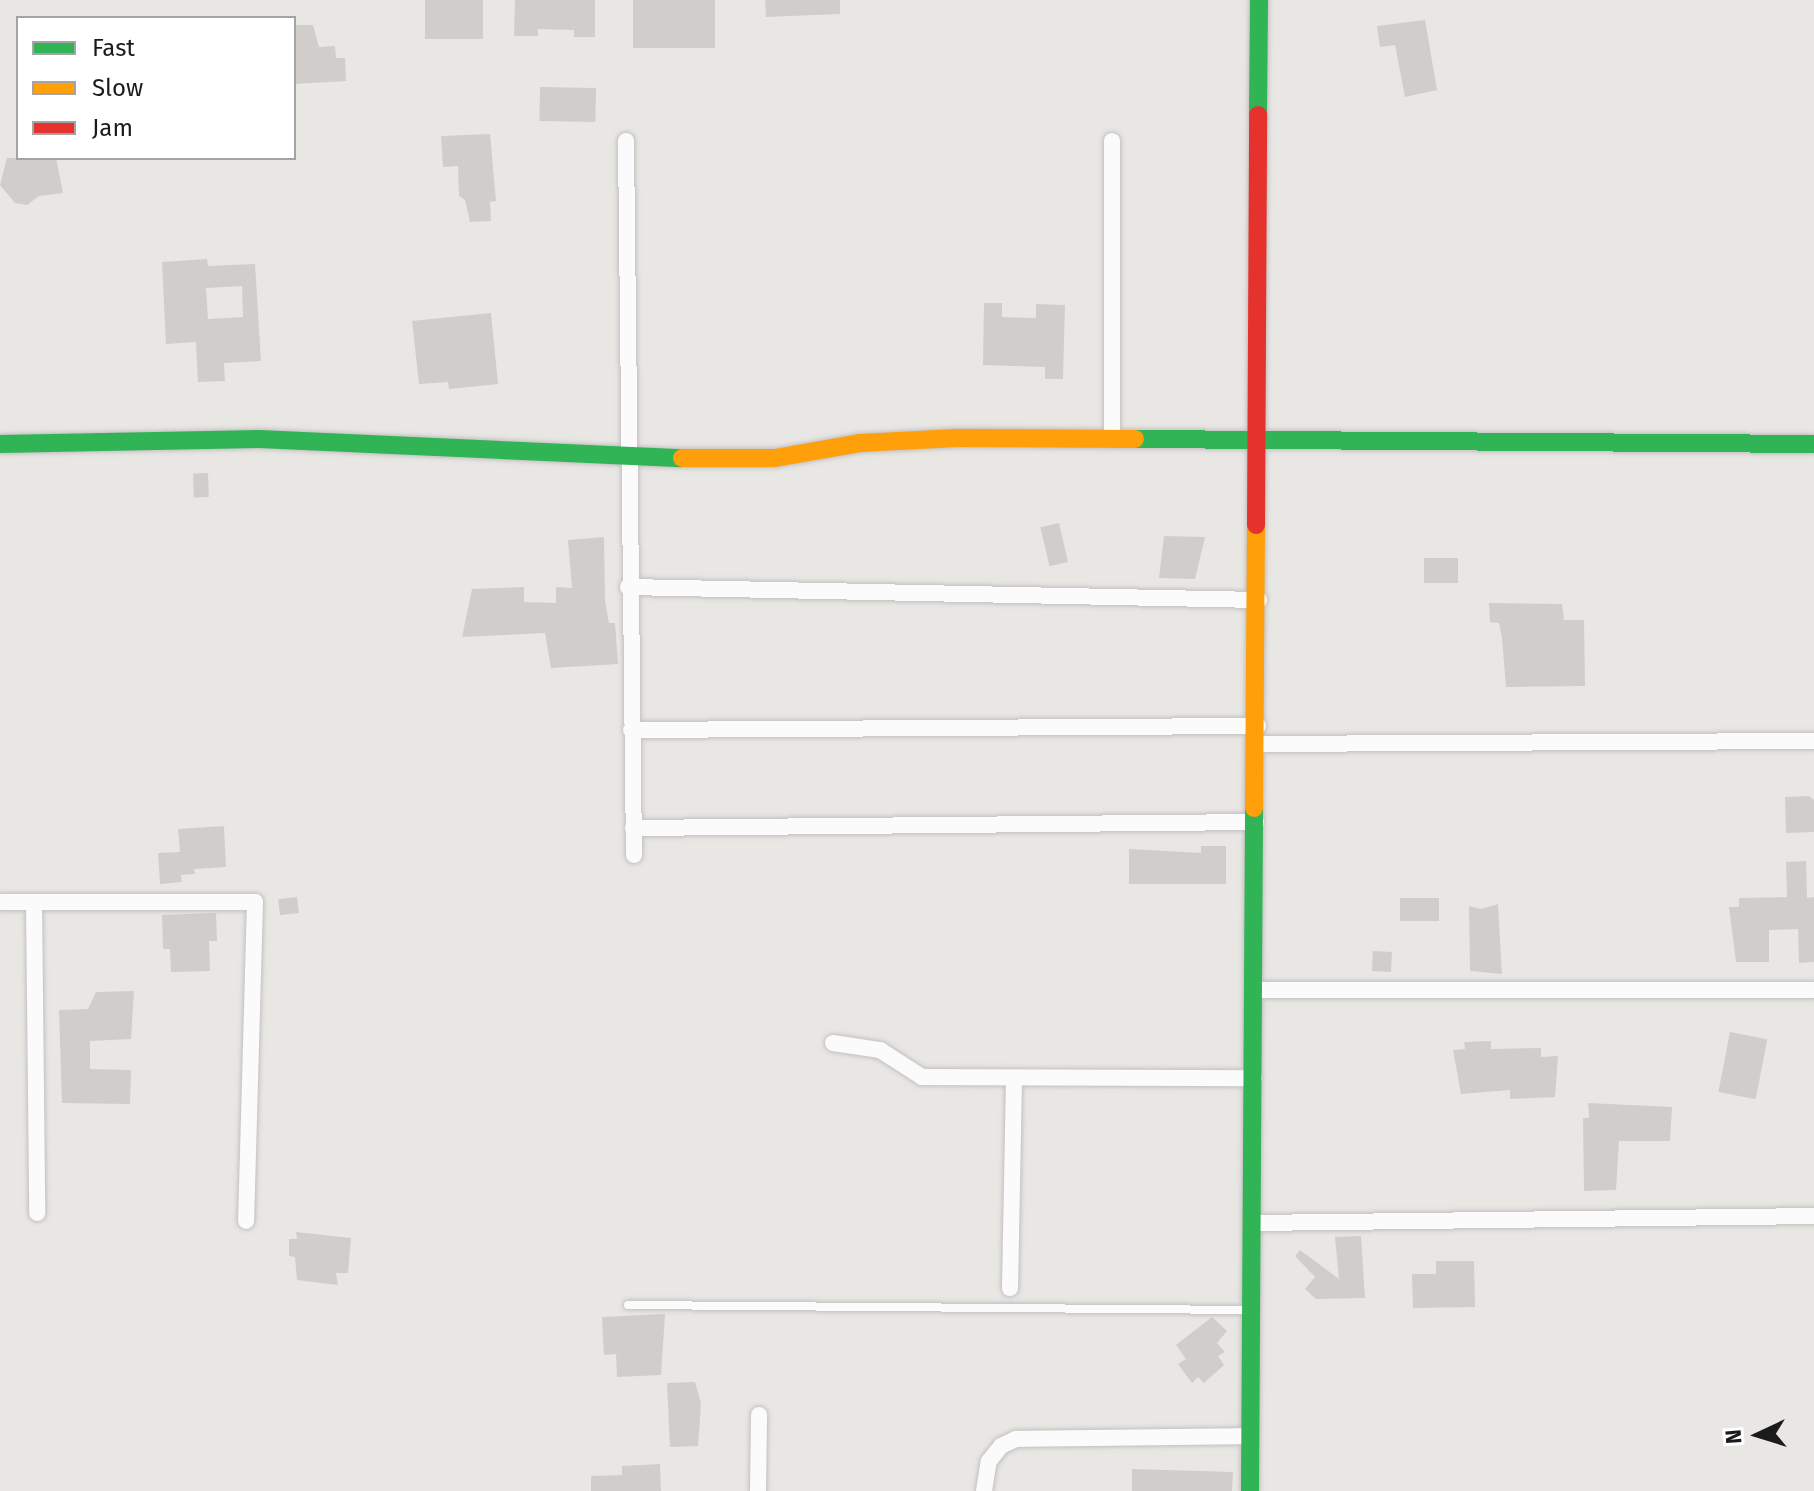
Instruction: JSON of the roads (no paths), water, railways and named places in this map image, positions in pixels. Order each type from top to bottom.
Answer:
[{"type":"street","points":[[1250,1491],[1260,442],[1259,0]]},
{"type":"street","points":[[626,141],[626,457],[634,855]]},
{"type":"street","points":[[1112,141],[1112,439]]},
{"type":"street","points":[[0,444],[259,439],[626,457],[775,458],[910,440],[1814,444]]},
{"type":"street","points":[[628,587],[1259,600]]},
{"type":"street","points":[[631,730],[1814,741]]},
{"type":"street","points":[[633,828],[1256,822]]},
{"type":"street","points":[[0,902],[255,902],[246,1221]]},
{"type":"street","points":[[34,902],[37,1213]]},
{"type":"street","points":[[1255,990],[1814,990]]},
{"type":"street","points":[[833,1043],[880,1050],[922,1077],[1254,1078]]},
{"type":"street","points":[[1010,1288],[1014,1078]]},
{"type":"street","points":[[1252,1223],[1814,1216]]},
{"type":"street","points":[[758,1491],[759,1415]]},
{"type":"street","points":[[984,1491],[989,1461],[1001,1446],[1016,1439],[1250,1436]]},
{"type":"lane","points":[[628,1305],[1252,1310]]}]
